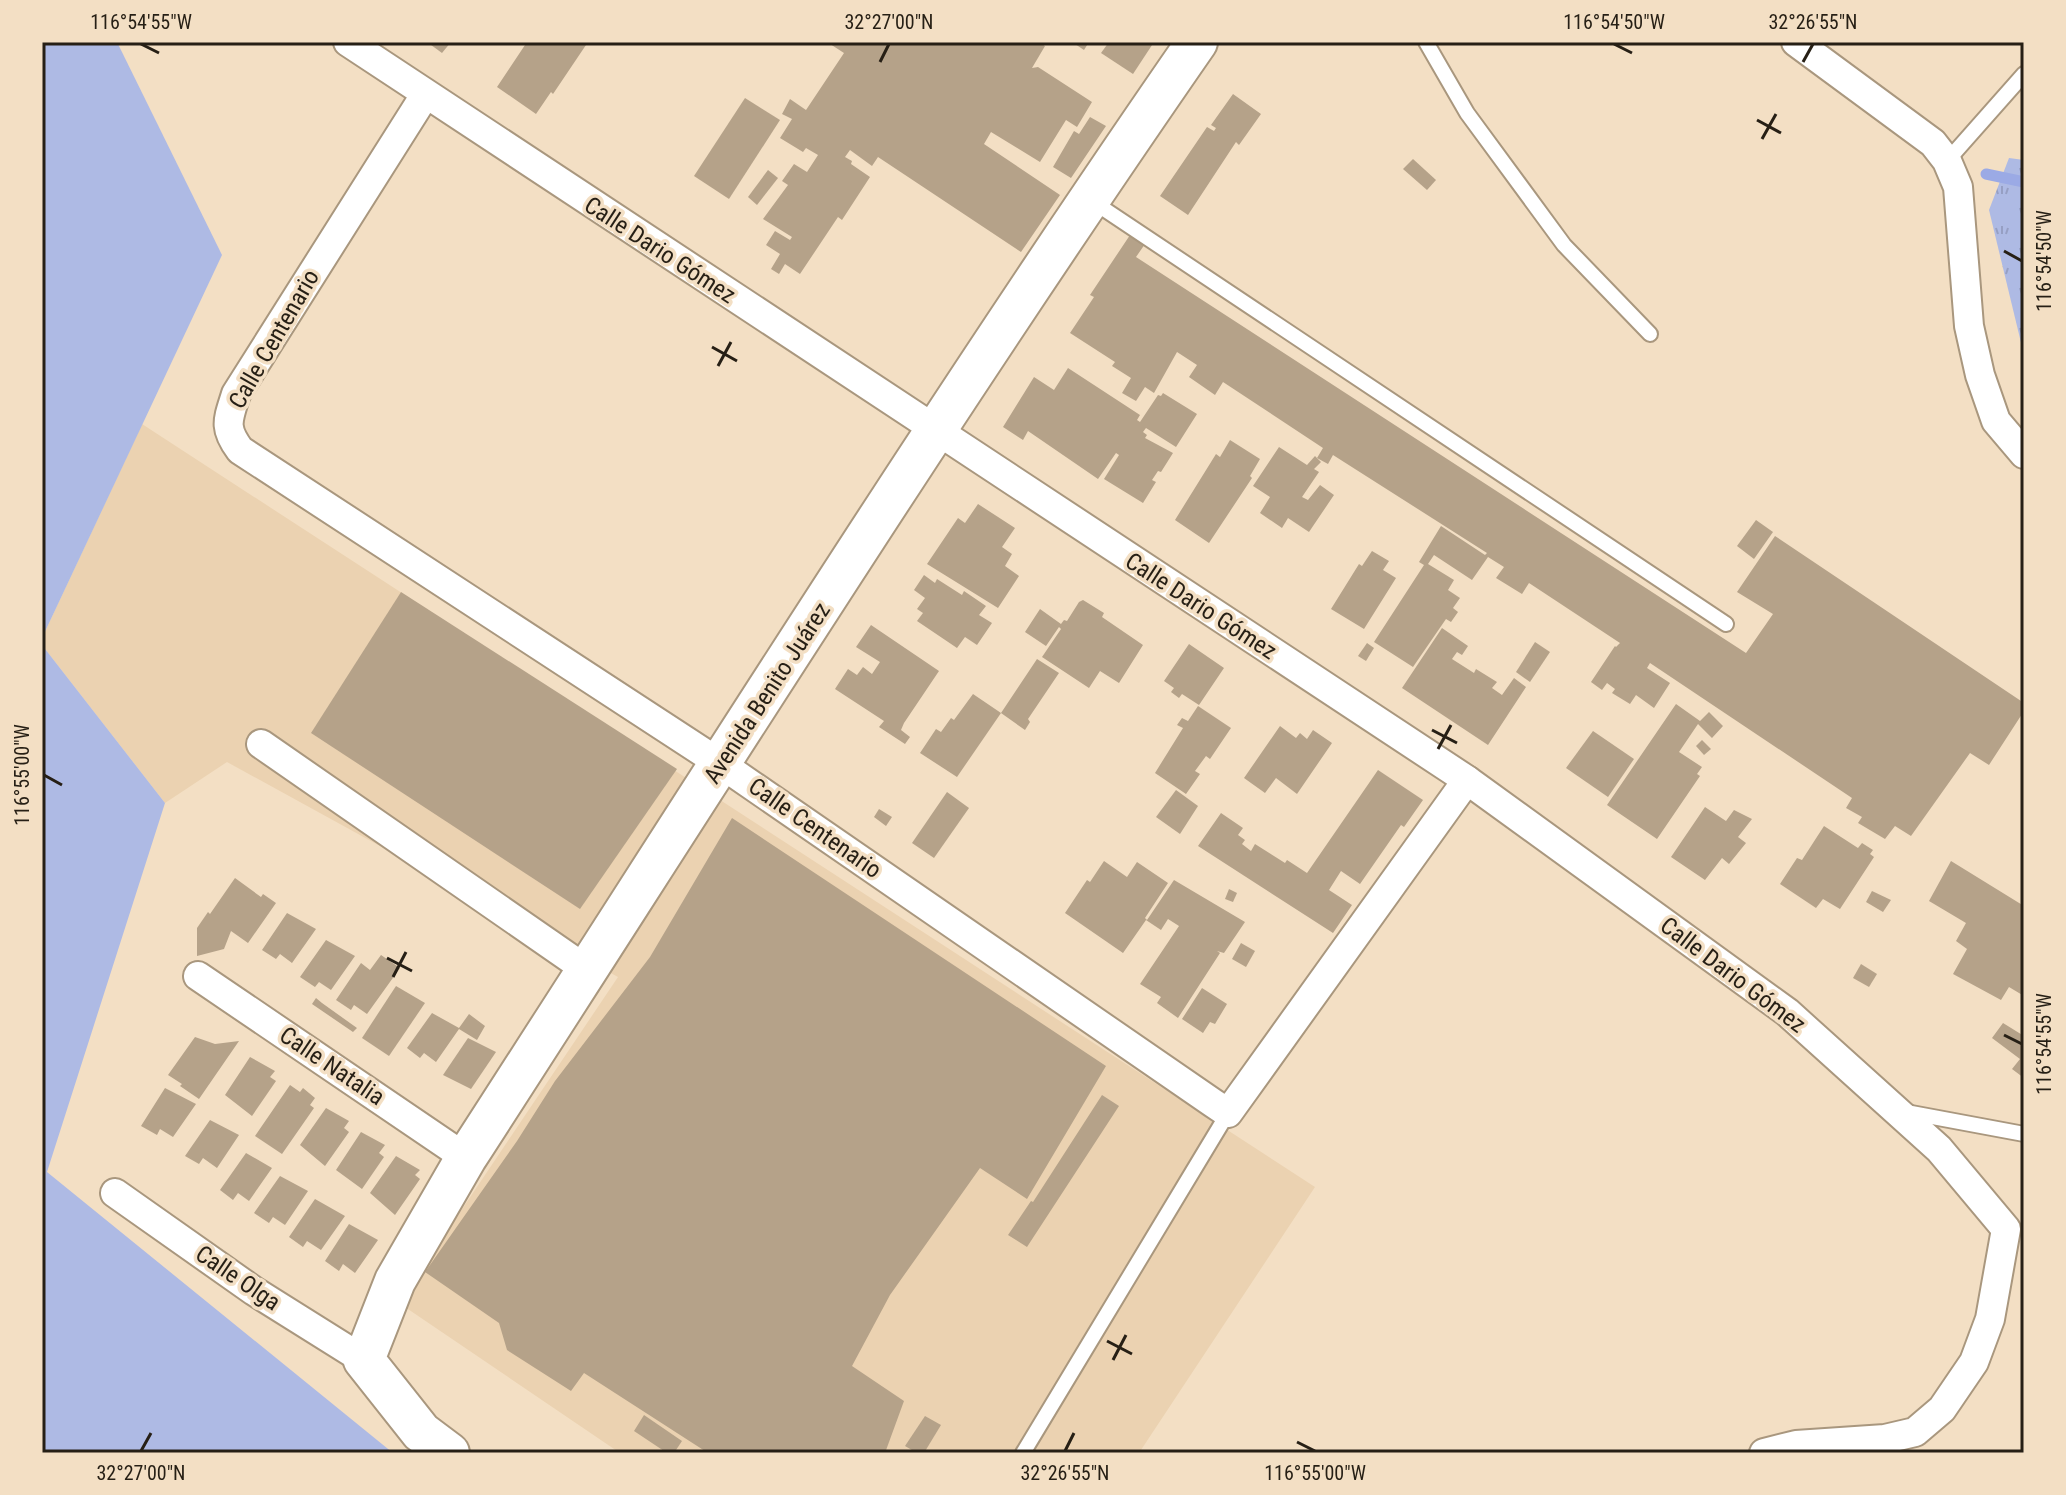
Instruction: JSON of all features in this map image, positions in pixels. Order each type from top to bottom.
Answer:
[{"type":"street","name":"Calle Dario Gómez","points":[[348,42],[1467,780],[1787,1012],[1939,1149],[2006,1229],[1990,1319],[1974,1362],[1942,1409],[1915,1432],[1885,1439],[1796,1445],[1764,1453]]},
{"type":"street","name":"Avenida Benito Juárez","points":[[364,1360],[395,1281],[466,1158],[935,431],[1089,198],[1197,42]]},
{"type":"street","points":[[1796,42],[1933,143],[1947,161],[1958,187],[1969,326],[1980,375],[1996,421],[2024,454]]},
{"type":"street","name":"Calle Centenario","points":[[425,95],[236,394],[229,415],[229,434],[240,450],[721,764],[1228,1113]]},
{"type":"street","points":[[261,744],[587,970]]},
{"type":"street","points":[[1228,1113],[1467,780]]},
{"type":"street","name":"Calle Natalia","points":[[198,976],[466,1158]]},
{"type":"street","name":"Calle Olga","points":[[115,1193],[254,1291],[364,1360]]},
{"type":"street","points":[[364,1360],[421,1432],[449,1453]]},
{"type":"lane","points":[[1426,42],[1467,113],[1564,245],[1650,334]]},
{"type":"lane","points":[[1947,161],[2024,74]]},
{"type":"lane","points":[[1089,198],[1726,624]]},
{"type":"lane","points":[[1898,1111],[2024,1134]]},
{"type":"lane","points":[[1023,1453],[1228,1113]]},
{"type":"shaded area","points":[[142,424],[1315,1187],[1139,1453],[620,1453],[399,1303],[618,977],[227,762],[165,803],[42,645],[42,638]]},
{"type":"green space","points":[[42,42],[117,42],[222,255],[42,638]]},
{"type":"green space","points":[[2009,158],[2024,160],[2024,355],[1989,210]]},
{"type":"green space","points":[[42,645],[165,803],[47,1172],[393,1453],[42,1453]]},
{"type":"building","points":[[427,42],[451,42],[442,53]]},
{"type":"building","points":[[527,42],[583,42],[586,45],[536,114],[497,87]]},
{"type":"building","points":[[827,42],[1039,42],[1045,46],[1032,68],[1038,67],[1092,102],[1077,127],[1066,120],[1040,162],[991,132],[984,144],[1060,195],[1021,252],[878,157],[872,166],[850,150],[845,157],[870,177],[842,220],[838,217],[800,274],[785,264],[779,274],[771,269],[780,254],[766,245],[775,231],[790,240],[792,237],[763,219],[788,185],[782,181],[794,164],[807,172],[818,155],[806,148],[803,152],[780,138],[792,119],[782,114],[790,99],[806,110],[844,53]]},
{"type":"building","points":[[1072,42],[1089,42],[1084,50]]},
{"type":"building","points":[[1109,42],[1154,42],[1133,74],[1101,53]]},
{"type":"building","points":[[1233,94],[1261,114],[1239,145],[1236,142],[1188,215],[1160,196],[1207,127],[1214,131],[1216,128],[1211,125]]},
{"type":"building","points":[[745,98],[780,120],[729,199],[694,176]]},
{"type":"building","points":[[1090,117],[1106,126],[1071,178],[1053,167],[1074,131],[1079,134]]},
{"type":"building","points":[[1413,159],[1436,180],[1427,190],[1403,169]]},
{"type":"building","points":[[768,170],[778,178],[757,205],[748,197]]},
{"type":"building","points":[[1130,235],[1145,244],[1136,257],[1746,653],[1773,614],[1737,592],[1775,536],[2024,703],[2024,711],[1989,765],[1970,753],[1911,836],[1895,826],[1885,839],[1858,823],[1862,817],[1846,808],[1852,798],[1650,663],[1647,668],[1670,683],[1654,708],[1636,695],[1630,704],[1612,693],[1615,689],[1607,683],[1602,690],[1591,682],[1620,643],[1529,583],[1522,594],[1496,578],[1504,567],[1488,557],[1472,580],[1434,555],[1428,564],[1454,580],[1448,590],[1460,598],[1453,608],[1458,612],[1451,622],[1446,619],[1413,667],[1374,642],[1424,565],[1419,562],[1441,526],[1485,555],[1487,553],[1333,455],[1328,464],[1317,458],[1323,448],[1223,382],[1215,395],[1189,377],[1197,365],[1177,352],[1154,393],[1145,387],[1136,401],[1122,393],[1131,378],[1112,366],[1115,362],[1070,333],[1094,297],[1090,295]]},
{"type":"building","points":[[1068,368],[1140,415],[1137,420],[1140,422],[1158,395],[1163,393],[1197,414],[1176,447],[1146,428],[1143,432],[1147,435],[1145,438],[1173,453],[1152,480],[1156,482],[1143,503],[1104,479],[1119,455],[1116,453],[1098,479],[1028,431],[1023,440],[1003,427],[1034,377],[1054,390]]},
{"type":"building","points":[[1230,440],[1260,459],[1250,476],[1252,478],[1209,543],[1175,520],[1216,454],[1220,457]]},
{"type":"building","points":[[1279,447],[1307,465],[1315,456],[1321,462],[1314,469],[1319,472],[1302,497],[1308,500],[1320,485],[1334,495],[1309,532],[1288,518],[1282,528],[1260,513],[1270,497],[1253,486]]},
{"type":"building","points":[[978,504],[1015,528],[1002,547],[1012,554],[1005,566],[1019,576],[998,608],[927,564],[958,518],[965,523]]},
{"type":"building","points":[[1756,520],[1773,532],[1754,559],[1737,546]]},
{"type":"building","points":[[1372,551],[1389,561],[1383,570],[1396,578],[1364,629],[1331,609],[1359,564],[1362,566]]},
{"type":"building","points":[[924,575],[935,583],[937,579],[962,595],[964,591],[986,606],[979,615],[992,623],[977,645],[965,637],[957,648],[917,621],[923,613],[917,609],[925,598],[914,590]]},
{"type":"building","points":[[401,592],[677,769],[580,909],[311,733]]},
{"type":"building","points":[[1083,600],[1143,645],[1119,683],[1100,671],[1089,688],[1042,657],[1061,629],[1059,627],[1046,646],[1025,632],[1040,609],[1061,624]]},
{"type":"building","points":[[871,625],[939,671],[904,723],[901,730],[910,737],[905,744],[879,727],[884,721],[835,689],[848,669],[857,675],[863,667],[872,674],[880,662],[856,647]]},
{"type":"building","points":[[1442,628],[1468,646],[1462,655],[1457,652],[1452,659],[1474,673],[1476,669],[1497,682],[1492,688],[1502,695],[1514,678],[1526,687],[1488,745],[1402,688]]},
{"type":"building","points":[[1535,642],[1550,652],[1530,682],[1516,672]]},
{"type":"building","points":[[1367,643],[1374,648],[1366,661],[1358,656]]},
{"type":"building","points":[[1189,644],[1224,668],[1199,705],[1182,694],[1179,698],[1171,692],[1174,688],[1164,681]]},
{"type":"building","points":[[1037,659],[1059,673],[1028,719],[1030,722],[1025,730],[1001,713]]},
{"type":"building","points":[[973,694],[1001,713],[957,777],[920,753],[936,729],[941,732],[951,718],[954,720]]},
{"type":"building","points":[[1676,704],[1700,721],[1709,712],[1723,726],[1712,738],[1698,724],[1679,752],[1702,767],[1697,774],[1700,776],[1657,839],[1607,805]]},
{"type":"building","points":[[1198,706],[1231,728],[1210,759],[1206,756],[1195,771],[1200,774],[1186,794],[1155,773],[1183,728],[1177,725],[1182,718],[1188,721]]},
{"type":"building","points":[[1280,726],[1296,738],[1300,733],[1307,739],[1313,730],[1332,743],[1297,794],[1276,778],[1265,793],[1244,778]]},
{"type":"building","points":[[1593,731],[1634,759],[1608,797],[1566,768]]},
{"type":"building","points":[[1702,740],[1711,749],[1704,755],[1696,746]]},
{"type":"building","points":[[1378,770],[1423,800],[1404,827],[1401,825],[1360,884],[1341,871],[1329,890],[1352,905],[1333,933],[1198,846],[1221,813],[1243,828],[1238,835],[1245,840],[1242,844],[1251,851],[1255,844],[1307,873]]},
{"type":"building","points":[[1176,790],[1198,806],[1180,834],[1156,817]]},
{"type":"building","points":[[947,792],[969,808],[934,858],[912,843]]},
{"type":"building","points":[[1705,807],[1726,821],[1734,810],[1752,819],[1738,837],[1746,843],[1729,864],[1722,858],[1705,880],[1671,857]]},
{"type":"building","points":[[879,809],[892,817],[886,826],[874,817]]},
{"type":"building","points":[[732,818],[1106,1066],[1027,1199],[980,1168],[890,1295],[852,1366],[904,1401],[885,1453],[708,1453],[584,1373],[571,1391],[507,1350],[499,1323],[425,1272],[555,1081],[650,957]]},
{"type":"building","points":[[1824,826],[1858,848],[1862,843],[1873,850],[1870,854],[1874,857],[1840,909],[1823,899],[1816,908],[1780,884],[1797,858],[1802,860]]},
{"type":"building","points":[[1104,861],[1127,877],[1137,862],[1168,883],[1145,918],[1147,920],[1174,880],[1245,922],[1224,953],[1217,951],[1220,953],[1178,1018],[1157,1003],[1161,997],[1140,984],[1179,926],[1168,919],[1161,930],[1146,920],[1123,953],[1065,913]]},
{"type":"building","points":[[1951,861],[2024,906],[2024,996],[2009,987],[2001,1000],[1953,974],[1967,949],[1956,941],[1966,923],[1929,901]]},
{"type":"building","points":[[235,878],[261,897],[263,894],[276,903],[248,943],[231,931],[224,949],[197,956],[197,928]]},
{"type":"building","points":[[1229,889],[1237,893],[1233,902],[1225,899]]},
{"type":"building","points":[[1872,891],[1891,900],[1883,912],[1866,902]]},
{"type":"building","points":[[287,913],[316,929],[292,963],[280,954],[276,959],[262,950]]},
{"type":"building","points":[[326,940],[355,956],[331,990],[319,982],[315,987],[300,977]]},
{"type":"building","points":[[1241,943],[1255,951],[1246,967],[1232,959]]},
{"type":"building","points":[[381,955],[400,968],[367,1014],[354,1005],[351,1010],[336,1000],[361,963],[370,970]]},
{"type":"building","points":[[1861,964],[1877,974],[1869,987],[1853,978]]},
{"type":"building","points":[[396,986],[425,1003],[389,1056],[362,1038]]},
{"type":"building","points":[[1202,988],[1227,1004],[1215,1024],[1210,1022],[1203,1033],[1182,1019]]},
{"type":"building","points":[[316,998],[357,1028],[353,1032],[312,1004]]},
{"type":"building","points":[[432,1013],[459,1028],[469,1014],[485,1026],[477,1040],[459,1029],[436,1062],[424,1053],[420,1058],[407,1048]]},
{"type":"building","points":[[2003,1023],[2024,1036],[2024,1078],[2012,1069],[2020,1059],[1992,1038]]},
{"type":"building","points":[[195,1037],[215,1044],[239,1041],[199,1099],[168,1075]]},
{"type":"building","points":[[468,1038],[496,1052],[471,1089],[443,1075]]},
{"type":"building","points":[[250,1057],[275,1071],[270,1077],[276,1081],[252,1116],[225,1095]]},
{"type":"building","points":[[290,1085],[300,1092],[303,1088],[315,1098],[310,1105],[314,1108],[282,1154],[255,1136]]},
{"type":"building","points":[[165,1088],[196,1104],[173,1137],[160,1129],[157,1135],[141,1126]]},
{"type":"building","points":[[1102,1095],[1119,1106],[1027,1247],[1008,1235]]},
{"type":"building","points":[[326,1108],[349,1121],[344,1128],[349,1132],[325,1166],[300,1145]]},
{"type":"building","points":[[210,1120],[239,1135],[217,1168],[203,1158],[199,1164],[185,1156]]},
{"type":"building","points":[[361,1132],[385,1145],[379,1153],[384,1157],[362,1189],[336,1170]]},
{"type":"building","points":[[246,1153],[272,1168],[249,1201],[238,1193],[233,1200],[220,1190]]},
{"type":"building","points":[[396,1156],[420,1170],[415,1175],[420,1179],[395,1215],[370,1193]]},
{"type":"building","points":[[280,1176],[308,1191],[285,1225],[273,1217],[269,1223],[254,1213]]},
{"type":"building","points":[[315,1199],[345,1216],[321,1250],[307,1241],[303,1247],[289,1237]]},
{"type":"building","points":[[349,1224],[378,1240],[355,1273],[343,1264],[339,1271],[325,1261]]},
{"type":"building","points":[[644,1415],[682,1441],[674,1453],[667,1453],[634,1431]]},
{"type":"building","points":[[925,1416],[941,1425],[924,1453],[917,1453],[905,1446]]},
{"type":"waterway","points":[[1986,174],[2024,182]]}]
